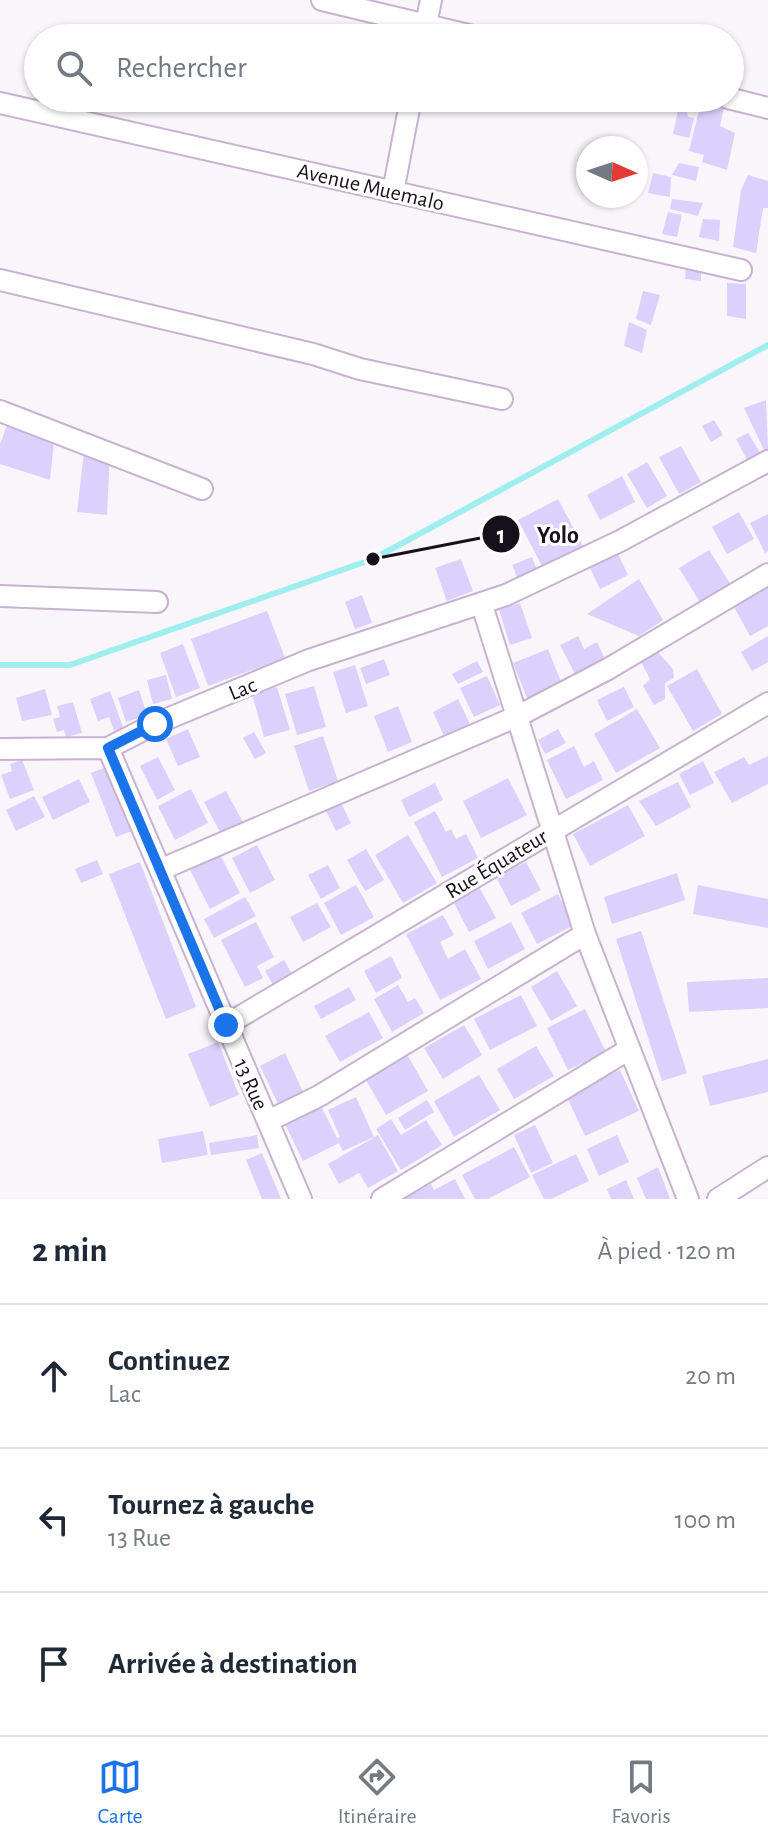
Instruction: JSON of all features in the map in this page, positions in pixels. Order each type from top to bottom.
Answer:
[{"type":"street","points":[[322,0],[401,24]]},
{"type":"street","points":[[426,24],[431,0]]},
{"type":"street","points":[[744,102],[768,108]]},
{"type":"street","name":"Avenue Muemalo","points":[[0,103],[24,108]]},
{"type":"street","name":"Avenue Muemalo","points":[[43,112],[241,154],[393,192],[741,270]]},
{"type":"street","points":[[393,192],[408,112]]},
{"type":"street","points":[[0,280],[313,354],[360,369],[502,399]]},
{"type":"street","points":[[0,411],[202,489]]},
{"type":"street","name":"Lac","points":[[0,749],[108,748],[155,724],[309,660],[482,605],[620,541],[768,461]]},
{"type":"street","points":[[162,869],[518,716],[608,669],[768,574]]},
{"type":"street","points":[[0,596],[157,602]]},
{"type":"street","points":[[482,605],[585,934],[688,1199]]},
{"type":"street","name":"Rue Équateur","points":[[226,1025],[768,703]]},
{"type":"street","name":"13 Rue","points":[[108,748],[301,1199]]},
{"type":"street","points":[[268,1121],[333,1088],[585,934]]},
{"type":"street","points":[[382,1199],[628,1050]]},
{"type":"street","points":[[718,1199],[768,1167]]},
{"type":"building","points":[[678,112],[687,112],[688,117],[694,118],[689,138],[673,134]]},
{"type":"building","points":[[699,112],[723,112],[720,126],[735,133],[727,170],[702,162],[704,155],[689,151]]},
{"type":"building","points":[[679,163],[699,167],[696,181],[672,175]]},
{"type":"building","points":[[653,173],[671,177],[670,197],[648,193]]},
{"type":"building","points":[[748,175],[768,181],[768,208],[763,208],[756,253],[733,247],[741,190]]},
{"type":"building","points":[[672,199],[703,203],[698,216],[670,209]]},
{"type":"building","points":[[668,212],[682,215],[677,237],[662,234]]},
{"type":"building","points":[[703,219],[720,220],[719,241],[699,237]]},
{"type":"building","points":[[686,266],[701,268],[701,281],[685,279]]},
{"type":"building","points":[[727,283],[746,284],[746,319],[727,316]]},
{"type":"building","points":[[643,291],[660,295],[651,325],[636,319]]},
{"type":"building","points":[[629,322],[647,330],[642,353],[624,346]]},
{"type":"building","points":[[766,400],[768,450],[765,452],[744,408]]},
{"type":"building","points":[[11,414],[55,432],[50,480],[0,464],[0,444]]},
{"type":"building","points":[[714,420],[723,435],[711,442],[702,426]]},
{"type":"building","points":[[748,433],[761,454],[747,460],[736,439]]},
{"type":"building","points":[[85,443],[110,453],[107,515],[77,512]]},
{"type":"building","points":[[681,446],[701,482],[679,494],[659,457]]},
{"type":"building","points":[[647,462],[667,496],[647,508],[627,474]]},
{"type":"building","points":[[622,476],[635,502],[600,520],[587,495]]},
{"type":"building","points":[[558,499],[583,546],[543,568],[518,520]]},
{"type":"building","points":[[739,512],[754,539],[727,554],[712,527]]},
{"type":"building","points":[[768,514],[768,551],[765,553],[750,523]]},
{"type":"building","points":[[709,550],[731,585],[701,604],[679,568]]},
{"type":"building","points":[[618,554],[628,575],[600,589],[590,568]]},
{"type":"building","points":[[532,557],[537,570],[517,577],[512,565]]},
{"type":"building","points":[[461,559],[473,591],[447,601],[435,568]]},
{"type":"building","points":[[639,579],[663,620],[639,636],[587,614]]},
{"type":"building","points":[[768,587],[768,626],[750,636],[734,607]]},
{"type":"building","points":[[362,595],[372,623],[355,629],[345,602]]},
{"type":"building","points":[[520,603],[532,638],[510,645],[499,610]]},
{"type":"building","points":[[267,611],[285,658],[208,686],[191,639]]},
{"type":"building","points":[[578,636],[584,649],[597,642],[605,659],[575,674],[560,645]]},
{"type":"building","points":[[768,636],[768,662],[752,671],[741,652]]},
{"type":"building","points":[[183,644],[200,688],[176,697],[160,653]]},
{"type":"building","points":[[548,649],[562,684],[527,698],[513,663]]},
{"type":"building","points":[[655,649],[673,669],[674,678],[665,683],[665,699],[654,705],[643,686],[650,679],[641,662]]},
{"type":"building","points":[[384,659],[390,675],[366,684],[360,668]]},
{"type":"building","points":[[477,661],[483,672],[458,684],[452,674]]},
{"type":"building","points":[[355,665],[368,706],[346,713],[333,672]]},
{"type":"building","points":[[697,669],[722,714],[693,731],[667,686]]},
{"type":"building","points":[[166,675],[172,699],[153,704],[147,680]]},
{"type":"building","points":[[487,676],[500,705],[474,717],[460,688]]},
{"type":"building","points":[[314,686],[326,727],[297,735],[285,694]]},
{"type":"building","points":[[277,687],[290,730],[264,737],[252,694]]},
{"type":"building","points":[[624,687],[634,707],[607,721],[597,700]]},
{"type":"building","points":[[45,689],[52,715],[22,721],[16,698]]},
{"type":"building","points":[[139,690],[147,715],[126,722],[118,698]]},
{"type":"building","points":[[110,691],[123,727],[114,731],[109,717],[98,721],[90,699]]},
{"type":"building","points":[[458,699],[470,724],[444,736],[433,712]]},
{"type":"building","points":[[73,702],[82,733],[66,737],[64,730],[57,732],[53,719],[60,717],[57,706]]},
{"type":"building","points":[[398,706],[412,742],[388,752],[374,716]]},
{"type":"building","points":[[637,709],[660,748],[616,773],[594,734]]},
{"type":"building","points":[[188,729],[200,757],[178,766],[166,739]]},
{"type":"building","points":[[558,729],[566,743],[545,754],[538,740]]},
{"type":"building","points":[[254,732],[266,753],[255,759],[243,738]]},
{"type":"building","points":[[323,736],[338,781],[309,791],[294,746]]},
{"type":"building","points":[[574,746],[584,767],[594,761],[603,780],[566,799],[547,760]]},
{"type":"building","points":[[768,756],[768,784],[732,803],[714,772],[744,757],[749,765]]},
{"type":"building","points":[[158,757],[175,790],[157,800],[140,766]]},
{"type":"building","points":[[22,760],[34,790],[10,799],[1,775],[12,771],[10,764]]},
{"type":"building","points":[[703,761],[714,783],[690,795],[679,774]]},
{"type":"building","points":[[109,766],[135,830],[116,837],[91,773]]},
{"type":"building","points":[[508,778],[527,815],[481,838],[463,801]]},
{"type":"building","points":[[79,779],[90,802],[53,820],[42,797]]},
{"type":"building","points":[[678,782],[691,807],[656,826],[639,801]]},
{"type":"building","points":[[435,783],[443,800],[409,817],[401,800]]},
{"type":"building","points":[[191,789],[208,823],[175,840],[158,806]]},
{"type":"building","points":[[226,791],[243,822],[221,834],[204,802]]},
{"type":"building","points":[[34,796],[45,817],[16,831],[6,810]]},
{"type":"building","points":[[340,801],[351,823],[336,831],[325,809]]},
{"type":"building","points":[[628,805],[645,836],[590,866],[573,834]]},
{"type":"building","points":[[435,811],[446,832],[451,829],[456,839],[466,834],[478,858],[442,877],[414,822]]},
{"type":"building","points":[[408,835],[437,883],[403,903],[375,855]]},
{"type":"building","points":[[257,845],[275,880],[250,893],[232,858]]},
{"type":"building","points":[[366,849],[384,880],[365,891],[347,860]]},
{"type":"building","points":[[220,855],[240,893],[210,909],[190,870]]},
{"type":"building","points":[[97,860],[103,874],[81,883],[75,869]]},
{"type":"building","points":[[140,862],[196,1007],[166,1019],[109,874]]},
{"type":"building","points":[[526,862],[541,890],[511,906],[496,877]]},
{"type":"building","points":[[328,865],[340,888],[321,899],[308,875]]},
{"type":"building","points":[[677,873],[685,900],[612,924],[604,897]]},
{"type":"building","points":[[356,885],[374,917],[341,935],[324,903]]},
{"type":"building","points":[[698,885],[768,899],[768,928],[693,914]]},
{"type":"building","points":[[479,887],[496,918],[469,932],[453,901]]},
{"type":"building","points":[[558,894],[574,925],[537,944],[521,913]]},
{"type":"building","points":[[245,897],[256,916],[214,938],[204,919]]},
{"type":"building","points":[[317,903],[331,927],[303,942],[290,917]]},
{"type":"building","points":[[443,915],[454,935],[440,942],[448,959],[465,949],[481,979],[440,1000],[406,934]]},
{"type":"building","points":[[256,922],[274,957],[257,966],[263,978],[245,987],[221,940]]},
{"type":"building","points":[[511,922],[525,949],[488,969],[474,941]]},
{"type":"building","points":[[641,931],[687,1073],[662,1081],[616,939]]},
{"type":"building","points":[[391,956],[402,978],[376,993],[364,971]]},
{"type":"building","points":[[284,960],[292,974],[273,985],[265,971]]},
{"type":"building","points":[[557,971],[577,1006],[551,1021],[531,987]]},
{"type":"building","points":[[768,978],[768,1008],[689,1012],[687,982]]},
{"type":"building","points":[[398,985],[408,1002],[415,998],[424,1013],[392,1032],[374,999]]},
{"type":"building","points":[[349,987],[356,1000],[321,1019],[314,1006]]},
{"type":"building","points":[[521,995],[537,1026],[490,1050],[474,1019]]},
{"type":"building","points":[[585,1009],[606,1052],[568,1070],[547,1028]]},
{"type":"building","points":[[369,1012],[383,1038],[340,1062],[325,1036]]},
{"type":"building","points":[[464,1025],[482,1055],[443,1079],[424,1048]]},
{"type":"building","points":[[218,1042],[239,1095],[210,1107],[188,1054]]},
{"type":"building","points":[[536,1046],[554,1076],[514,1099],[497,1069]]},
{"type":"building","points":[[285,1053],[303,1092],[279,1106],[260,1066]]},
{"type":"building","points":[[408,1056],[428,1091],[386,1115],[366,1080]]},
{"type":"building","points":[[768,1059],[768,1092],[710,1106],[702,1076]]},
{"type":"building","points":[[620,1070],[639,1111],[585,1136],[566,1095]]},
{"type":"building","points":[[479,1075],[500,1110],[454,1137],[434,1101]]},
{"type":"building","points":[[356,1097],[374,1137],[343,1151],[339,1143],[303,1161],[283,1120],[319,1102],[337,1138],[340,1137],[328,1110]]},
{"type":"building","points":[[427,1100],[434,1112],[405,1130],[398,1118]]},
{"type":"building","points":[[391,1119],[401,1135],[426,1120],[442,1145],[401,1170],[376,1129]]},
{"type":"building","points":[[535,1125],[553,1163],[531,1173],[514,1135]]},
{"type":"building","points":[[203,1131],[208,1155],[162,1163],[158,1139]]},
{"type":"building","points":[[257,1135],[259,1148],[211,1155],[209,1143]]},
{"type":"building","points":[[378,1135],[398,1171],[368,1188],[359,1173],[339,1184],[328,1164]]},
{"type":"building","points":[[617,1135],[629,1162],[599,1176],[587,1149]]},
{"type":"building","points":[[514,1147],[530,1177],[488,1199],[475,1199],[462,1175]]},
{"type":"building","points":[[262,1153],[281,1199],[262,1199],[246,1160]]},
{"type":"building","points":[[576,1154],[589,1181],[551,1199],[544,1199],[532,1175]]},
{"type":"building","points":[[658,1167],[670,1199],[646,1199],[637,1178]]},
{"type":"building","points":[[455,1179],[465,1199],[403,1199],[431,1184],[434,1190]]},
{"type":"building","points":[[626,1180],[634,1199],[611,1199],[607,1189]]},
{"type":"waterway","points":[[0,665],[70,665],[373,559],[768,345]]},
{"type":"place","name":"Yolo","points":[[373,559]]},
{"type":"route","points":[[155,724],[108,748],[226,1025]]}]
